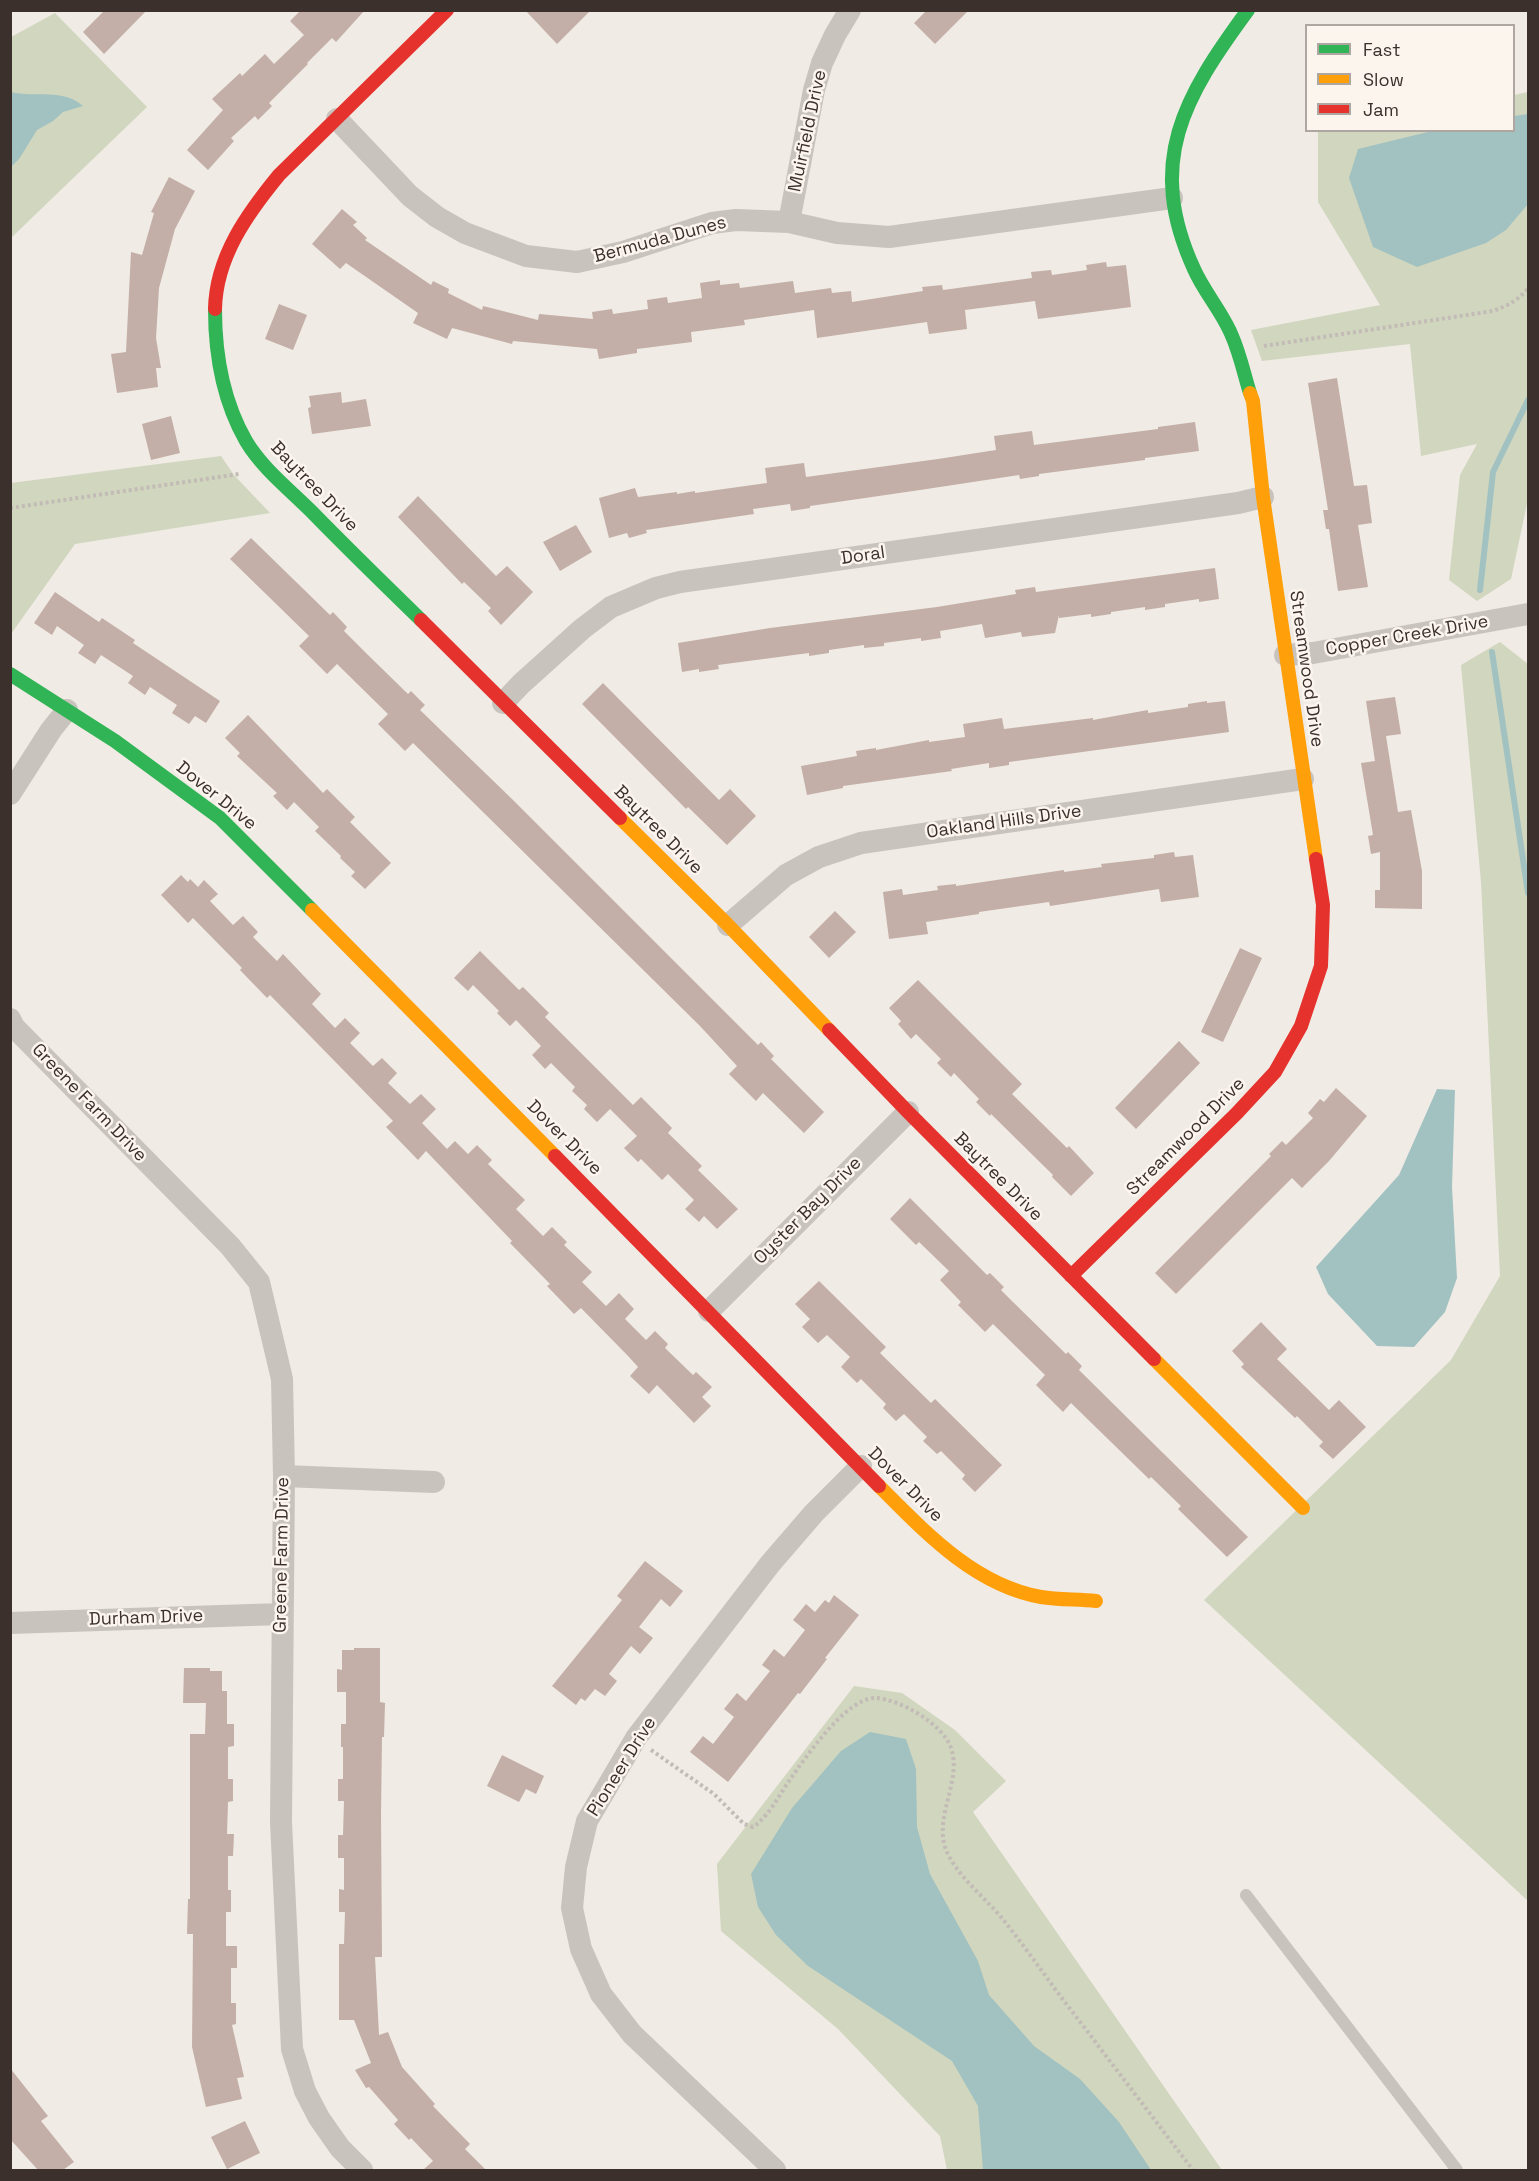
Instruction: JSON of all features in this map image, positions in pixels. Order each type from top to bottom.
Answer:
[{"type":"street","name":"Baytree Drive","points":[[447,10],[279,175],[240,228],[224,261],[215,319],[216,350],[222,380],[234,415],[247,441],[272,473],[728,925],[908,1112],[1303,1508]]},
{"type":"street","name":"Muirfield Drive","points":[[789,222],[816,81],[835,35],[850,10]]},
{"type":"street","name":"Streamwood Drive","points":[[1071,1276],[1237,1113],[1275,1072],[1301,1026],[1321,966],[1323,905],[1263,497],[1253,400],[1232,335],[1194,270],[1182,238],[1172,198],[1171,162],[1177,136],[1193,91],[1248,10]]},
{"type":"street","name":"Bermuda Dunes","points":[[337,119],[410,196],[437,217],[465,233],[526,256],[577,262],[623,252],[712,223],[736,220],[789,222],[837,233],[889,237],[1172,198]]},
{"type":"street","name":"Doral","points":[[503,703],[582,629],[611,607],[656,588],[680,582],[1263,497]]},
{"type":"street","name":"Copper Creek Drive","points":[[1285,655],[1313,653],[1528,614]]},
{"type":"street","name":"Dover Drive","points":[[10,674],[115,741],[220,818],[928,1535],[969,1568],[1005,1586],[1041,1597],[1096,1601]]},
{"type":"street","points":[[10,795],[51,730],[67,710]]},
{"type":"street","name":"Oakland Hills Drive","points":[[728,925],[786,875],[819,857],[861,843],[1303,779]]},
{"type":"street","name":"Greene Farm Drive","points":[[10,1020],[14,1027],[230,1246],[259,1282],[282,1379],[284,1476],[281,1614],[281,1822],[292,2049],[305,2091],[319,2118],[340,2148],[362,2170]]},
{"type":"street","name":"Oyster Bay Drive","points":[[709,1311],[908,1112]]},
{"type":"street","name":"Pioneer Drive","points":[[775,2170],[632,2034],[601,1994],[581,1948],[572,1908],[576,1867],[587,1821],[636,1738],[770,1564],[861,1466]]},
{"type":"street","points":[[284,1476],[434,1482]]},
{"type":"street","name":"Durham Drive","points":[[10,1623],[281,1614]]},
{"type":"lane","points":[[1246,1895],[1457,2170]]},
{"type":"path","points":[[1264,346],[1493,311],[1522,296],[1528,288]]},
{"type":"path","points":[[10,508],[239,474]]},
{"type":"path","points":[[636,1738],[714,1794],[744,1824],[753,1827],[763,1820],[791,1778],[839,1717],[856,1703],[874,1698],[907,1706],[945,1735],[952,1750],[953,1780],[942,1827],[945,1846],[954,1865],[1001,1917],[1193,2170]]},
{"type":"green space","points":[[55,13],[147,107],[11,238],[11,37]]},
{"type":"green space","points":[[1528,92],[1528,499],[1511,579],[1477,601],[1449,580],[1460,475],[1477,444],[1421,456],[1410,344],[1262,361],[1251,330],[1380,305],[1318,202],[1318,132],[1515,132],[1515,95]]},
{"type":"green space","points":[[221,456],[234,475],[270,513],[75,544],[11,634],[11,483]]},
{"type":"green space","points":[[1500,642],[1528,664],[1528,1901],[1204,1600],[1451,1360],[1500,1276],[1481,882],[1461,665]]},
{"type":"green space","points":[[854,1686],[902,1693],[955,1730],[1006,1781],[973,1812],[1222,2170],[947,2170],[940,2136],[838,2029],[721,1931],[717,1864]]},
{"type":"water","points":[[11,92],[58,95],[75,100],[83,106],[63,112],[37,130],[19,159],[11,167]]},
{"type":"water","points":[[1528,114],[1528,204],[1506,230],[1486,243],[1417,267],[1373,247],[1349,178],[1358,149],[1428,132],[1515,132],[1515,116]]},
{"type":"water","points":[[1437,1089],[1455,1090],[1452,1187],[1457,1278],[1445,1312],[1414,1347],[1377,1346],[1328,1294],[1316,1267],[1399,1175]]},
{"type":"water","points":[[870,1732],[906,1739],[916,1769],[917,1827],[930,1874],[978,1961],[989,1995],[1034,2046],[1080,2079],[1119,2122],[1151,2170],[983,2170],[978,2106],[952,2061],[808,1966],[776,1935],[758,1907],[751,1874],[792,1808],[841,1751]]},
{"type":"building","points":[[105,10],[147,10],[104,54],[83,32]]},
{"type":"building","points":[[301,10],[365,10],[336,42],[332,38],[307,63],[269,103],[272,106],[258,120],[255,116],[231,138],[234,141],[208,170],[187,150],[223,110],[212,99],[240,73],[242,76],[265,54],[274,64],[304,35],[290,21]]},
{"type":"building","points":[[525,10],[591,10],[557,44]]},
{"type":"building","points":[[927,10],[969,10],[935,44],[914,23]]},
{"type":"building","points":[[169,177],[195,191],[175,229],[159,288],[156,338],[161,368],[156,368],[158,387],[117,393],[111,354],[126,352],[131,252],[142,255],[154,213],[151,212]]},
{"type":"building","points":[[342,209],[357,222],[353,225],[367,238],[365,240],[431,285],[433,281],[449,289],[448,293],[482,310],[483,306],[538,320],[539,314],[593,319],[592,312],[612,309],[613,314],[648,309],[647,300],[667,297],[668,303],[702,298],[700,283],[720,280],[720,285],[739,283],[740,288],[793,281],[795,293],[831,288],[832,293],[851,291],[852,302],[923,291],[922,287],[942,285],[943,290],[1032,278],[1031,272],[1051,270],[1052,275],[1087,270],[1086,265],[1106,262],[1107,267],[1126,265],[1131,307],[1038,319],[1035,301],[965,310],[967,329],[929,334],[927,322],[817,338],[814,310],[744,320],[745,325],[691,332],[692,342],[637,349],[637,353],[599,359],[597,349],[513,341],[512,344],[452,328],[447,339],[413,323],[418,313],[346,263],[340,269],[312,244]]},
{"type":"building","points":[[279,304],[307,315],[293,350],[265,339]]},
{"type":"building","points":[[1337,378],[1354,486],[1367,485],[1372,523],[1358,525],[1368,587],[1338,591],[1329,529],[1326,529],[1323,510],[1328,510],[1308,383]]},
{"type":"building","points":[[341,392],[342,403],[366,399],[371,426],[312,434],[308,408],[311,407],[309,396]]},
{"type":"building","points":[[171,416],[180,453],[151,460],[142,424]]},
{"type":"building","points":[[1195,422],[1199,451],[1039,474],[1039,476],[1020,479],[1019,475],[810,506],[810,508],[791,511],[790,504],[753,509],[754,514],[646,530],[647,533],[629,538],[627,533],[609,538],[599,498],[635,488],[638,497],[677,492],[677,494],[695,491],[695,493],[767,483],[765,468],[804,463],[806,477],[938,459],[996,450],[994,436],[1032,431],[1034,445]]},
{"type":"building","points":[[418,496],[496,576],[507,566],[533,592],[501,625],[488,611],[491,608],[464,582],[462,584],[398,517]]},
{"type":"building","points":[[576,525],[592,552],[560,571],[543,542]]},
{"type":"building","points":[[251,538],[330,615],[333,612],[347,627],[344,631],[408,694],[411,691],[425,705],[420,710],[758,1045],[761,1042],[774,1056],[771,1059],[824,1112],[804,1133],[763,1093],[756,1101],[729,1074],[737,1066],[700,1026],[413,743],[405,751],[378,724],[388,714],[337,664],[327,674],[299,646],[309,636],[230,559]]},
{"type":"building","points":[[1215,568],[1219,599],[1199,602],[1199,599],[1165,604],[1165,607],[1145,610],[1145,607],[1091,617],[1091,614],[1059,618],[1059,615],[1055,633],[1022,637],[1021,632],[985,638],[982,624],[940,631],[941,638],[921,641],[921,638],[864,648],[864,645],[829,650],[829,653],[809,656],[809,653],[718,665],[719,669],[699,672],[699,669],[682,672],[678,643],[770,628],[937,607],[1016,594],[1015,590],[1035,587],[1036,592]]},
{"type":"building","points":[[55,592],[99,622],[102,618],[135,640],[133,643],[220,701],[206,723],[195,716],[189,724],[172,713],[177,705],[150,687],[145,695],[128,683],[133,676],[101,655],[95,664],[78,653],[84,645],[57,626],[52,635],[34,623]]},
{"type":"building","points":[[603,683],[719,800],[730,789],[756,816],[727,845],[688,807],[686,809],[582,704]]},
{"type":"building","points":[[1395,697],[1401,734],[1386,736],[1398,812],[1411,810],[1422,871],[1422,909],[1375,908],[1375,890],[1380,890],[1380,852],[1371,854],[1368,836],[1373,835],[1361,763],[1375,761],[1366,701]]},
{"type":"building","points":[[1207,701],[1207,703],[1225,701],[1229,732],[1009,762],[1009,765],[989,768],[989,763],[951,769],[952,771],[843,786],[843,788],[807,795],[801,766],[857,756],[856,751],[965,737],[963,724],[1002,718],[1004,729],[1093,718],[1093,720],[1148,710],[1148,713],[1188,707],[1188,704]]},
{"type":"building","points":[[248,715],[323,793],[327,789],[355,817],[350,822],[391,863],[365,889],[351,876],[355,872],[315,831],[319,827],[294,802],[287,810],[273,796],[277,793],[237,756],[240,753],[225,738]]},
{"type":"building","points":[[1174,852],[1175,857],[1193,855],[1199,897],[1161,902],[1159,889],[1050,906],[1049,902],[926,922],[928,934],[889,939],[883,892],[902,889],[903,895],[938,890],[937,886],[956,884],[956,886],[1064,870],[1064,872],[1102,867],[1101,864],[1154,858],[1154,855]]},
{"type":"building","points":[[181,875],[188,882],[190,879],[198,887],[204,880],[218,894],[210,901],[233,925],[243,916],[258,932],[253,937],[277,961],[283,954],[321,994],[312,1004],[335,1028],[345,1018],[360,1033],[350,1043],[373,1066],[382,1058],[397,1073],[388,1083],[410,1104],[421,1094],[436,1109],[422,1123],[447,1149],[455,1141],[468,1154],[477,1145],[492,1160],[488,1164],[525,1200],[516,1209],[543,1236],[552,1227],[567,1242],[564,1245],[592,1272],[582,1282],[606,1306],[619,1293],[634,1309],[625,1319],[646,1340],[655,1331],[668,1344],[665,1348],[693,1375],[696,1372],[712,1387],[702,1397],[711,1406],[694,1423],[657,1385],[649,1394],[630,1376],[638,1367],[629,1357],[581,1308],[574,1314],[547,1286],[550,1284],[510,1243],[512,1241],[426,1151],[418,1160],[386,1127],[393,1121],[270,995],[267,998],[240,970],[242,968],[193,918],[188,923],[161,895]]},
{"type":"building","points":[[835,911],[856,932],[829,958],[809,937]]},
{"type":"building","points":[[1240,948],[1262,958],[1223,1042],[1201,1032]]},
{"type":"building","points":[[480,951],[519,990],[523,987],[549,1013],[545,1017],[633,1105],[641,1097],[672,1128],[668,1133],[702,1166],[698,1170],[738,1209],[717,1229],[704,1216],[699,1222],[685,1209],[694,1200],[668,1174],[662,1180],[641,1159],[638,1162],[624,1148],[637,1136],[610,1109],[597,1122],[584,1109],[587,1105],[572,1091],[575,1087],[551,1063],[545,1069],[532,1055],[541,1046],[516,1020],[510,1026],[497,1013],[499,1011],[473,985],[468,991],[454,978]]},
{"type":"building","points":[[918,980],[1022,1084],[1012,1094],[1067,1148],[1069,1146],[1094,1173],[1071,1196],[1052,1177],[1053,1175],[976,1102],[979,1099],[954,1073],[951,1077],[937,1063],[941,1059],[916,1034],[911,1039],[898,1024],[901,1021],[889,1008]]},
{"type":"building","points":[[1179,1041],[1200,1063],[1136,1129],[1115,1108]]},
{"type":"building","points":[[1336,1088],[1367,1116],[1329,1161],[1302,1188],[1292,1178],[1176,1294],[1155,1273],[1271,1156],[1269,1154],[1282,1141],[1286,1145],[1313,1118],[1308,1113],[1320,1099],[1324,1102]]},
{"type":"building","points":[[910,1198],[987,1275],[990,1273],[1004,1287],[1001,1290],[1066,1354],[1068,1352],[1082,1366],[1079,1370],[1248,1537],[1227,1557],[1178,1509],[1181,1506],[1151,1477],[1149,1479],[1071,1403],[1063,1412],[1036,1385],[1045,1375],[993,1324],[985,1332],[958,1305],[961,1302],[940,1280],[949,1271],[919,1242],[916,1245],[890,1219]]},
{"type":"building","points":[[819,1281],[886,1347],[880,1353],[931,1403],[935,1399],[1002,1465],[975,1492],[962,1479],[965,1475],[941,1451],[937,1454],[923,1441],[927,1437],[904,1414],[896,1421],[883,1408],[886,1404],[861,1379],[857,1383],[841,1367],[850,1357],[827,1335],[818,1343],[802,1327],[810,1319],[795,1304]]},
{"type":"building","points":[[1261,1322],[1287,1349],[1277,1359],[1329,1410],[1339,1400],[1366,1427],[1333,1459],[1319,1446],[1323,1442],[1297,1416],[1295,1418],[1241,1367],[1244,1364],[1232,1351]]},
{"type":"building","points":[[645,1561],[683,1591],[670,1607],[661,1599],[639,1627],[653,1638],[640,1654],[631,1646],[609,1674],[617,1681],[605,1696],[595,1689],[585,1701],[581,1698],[576,1705],[552,1686],[622,1600],[617,1596]]},
{"type":"building","points":[[834,1595],[859,1615],[800,1694],[798,1693],[728,1782],[690,1752],[703,1736],[713,1744],[734,1717],[724,1709],[737,1693],[746,1701],[770,1671],[762,1665],[774,1649],[784,1657],[805,1630],[793,1620],[806,1604],[815,1612],[825,1600],[829,1603]]},
{"type":"building","points":[[354,1648],[380,1648],[380,1702],[385,1703],[381,1814],[382,1957],[375,1957],[379,2035],[388,2032],[402,2067],[435,2104],[433,2106],[470,2144],[465,2149],[486,2170],[423,2170],[433,2161],[394,2124],[398,2120],[369,2087],[366,2088],[355,2070],[371,2063],[354,2020],[339,2020],[339,1944],[344,1944],[345,1912],[339,1912],[339,1889],[344,1890],[344,1858],[338,1858],[338,1835],[343,1835],[344,1801],[338,1801],[338,1779],[343,1779],[341,1724],[346,1724],[346,1692],[337,1692],[337,1669],[342,1670],[342,1650],[354,1650]]},
{"type":"building","points":[[184,1668],[210,1668],[210,1671],[222,1671],[222,1691],[227,1691],[227,1724],[234,1724],[234,1746],[228,1747],[228,1779],[233,1779],[233,1801],[228,1802],[227,1834],[234,1834],[233,1856],[228,1856],[228,1890],[231,1890],[231,1912],[226,1912],[226,1946],[237,1946],[237,1968],[231,1968],[231,2003],[236,2003],[236,2024],[232,2025],[244,2077],[237,2078],[242,2099],[206,2107],[192,2047],[193,1934],[187,1934],[188,1899],[190,1899],[190,1734],[205,1734],[206,1703],[183,1703]]},
{"type":"building","points":[[502,1755],[544,1776],[536,1794],[526,1789],[519,1802],[487,1786]]},
{"type":"building","points":[[10,2068],[48,2116],[41,2121],[74,2162],[63,2170],[38,2170],[10,2139]]},
{"type":"building","points":[[245,2121],[260,2153],[227,2169],[211,2137]]},
{"type":"waterway","points":[[1480,590],[1493,472],[1528,400]]},
{"type":"waterway","points":[[1492,652],[1528,893]]},
{"type":"traffic: fast","points":[[1248,10],[1206,72],[1190,102],[1179,132],[1173,163],[1173,196],[1180,231],[1194,269],[1228,327],[1250,393]]},
{"type":"traffic: fast","points":[[215,309],[219,360],[226,394],[238,426],[252,451],[276,478],[421,620]]},
{"type":"traffic: fast","points":[[10,674],[115,741],[220,818],[312,910]]},
{"type":"traffic: slow","points":[[1250,393],[1253,401],[1263,497],[1316,859]]},
{"type":"traffic: slow","points":[[620,818],[829,1030]]},
{"type":"traffic: slow","points":[[312,910],[555,1156]]},
{"type":"traffic: slow","points":[[1154,1359],[1303,1508]]},
{"type":"traffic: slow","points":[[879,1486],[952,1554],[972,1569],[994,1581],[1017,1591],[1041,1597],[1096,1601]]},
{"type":"traffic: jam","points":[[215,309],[217,290],[227,254],[235,237],[267,190],[279,175],[447,10]]},
{"type":"traffic: jam","points":[[421,620],[620,818]]},
{"type":"traffic: jam","points":[[1071,1276],[1237,1113],[1275,1072],[1301,1026],[1321,966],[1323,905],[1316,859]]},
{"type":"traffic: jam","points":[[829,1030],[1154,1359]]},
{"type":"traffic: jam","points":[[555,1156],[879,1486]]}]
